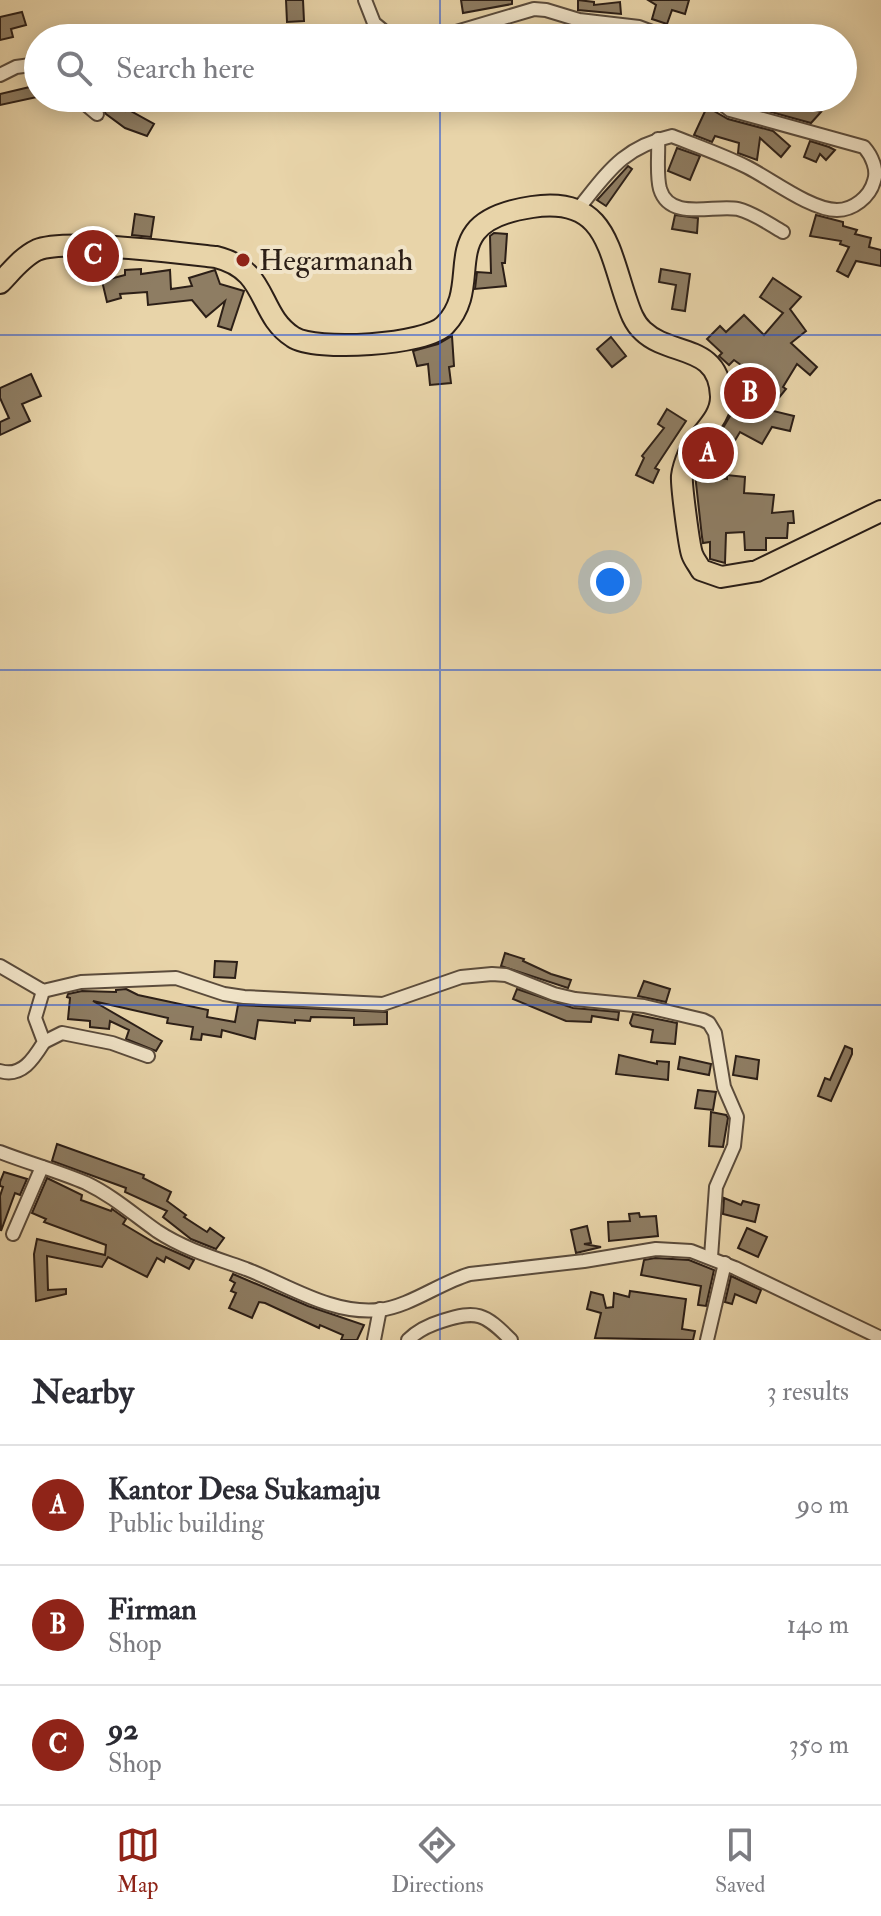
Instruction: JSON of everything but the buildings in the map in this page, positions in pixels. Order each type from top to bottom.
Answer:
[{"type":"main road","points":[[0,283],[33,252],[54,246],[216,257],[238,266],[253,279],[277,321],[295,338],[319,344],[397,342],[433,334],[450,319],[461,295],[467,248],[472,237],[490,220],[536,206],[578,209],[588,215],[606,238],[637,325],[651,337],[708,362],[719,384],[719,408],[690,452],[682,477],[691,548],[701,570],[721,577],[757,571],[881,511]]},
{"type":"street","points":[[365,0],[375,24]]},
{"type":"street","points":[[483,24],[534,9],[579,20],[613,24]]},
{"type":"street","points":[[0,75],[24,66]]},
{"type":"street","points":[[578,209],[618,160],[658,139],[672,136],[747,167],[818,205],[835,210],[862,200],[871,189],[876,179],[874,167],[871,154],[864,147],[737,112]]},
{"type":"street","points":[[658,139],[659,187],[669,202],[702,211],[737,209],[783,232]]},
{"type":"street","points":[[0,966],[43,991],[81,982],[176,978],[224,994],[244,997],[383,1004],[461,977],[506,975],[575,999],[644,1006],[703,1020],[715,1033],[724,1087],[737,1117],[734,1146],[716,1187],[711,1257]]},
{"type":"street","points":[[43,991],[35,1018],[44,1042]]},
{"type":"street","points":[[0,1071],[16,1072],[26,1066],[44,1042],[62,1033],[112,1043],[148,1056]]},
{"type":"street","points":[[0,1152],[86,1183],[121,1202],[157,1231],[206,1256],[326,1303],[380,1309],[399,1305],[451,1279],[470,1274],[656,1249],[691,1251],[725,1263],[881,1338]]},
{"type":"street","points":[[13,1234],[42,1167]]},
{"type":"street","points":[[707,1340],[725,1263]]},
{"type":"street","points":[[374,1340],[380,1309]]},
{"type":"street","points":[[408,1340],[426,1326],[469,1313],[491,1322],[511,1340]]},
{"type":"place","name":"92","points":[[93,256]]},
{"type":"place","name":"Hegarmanah","points":[[243,260]]},
{"type":"place","name":"Firman","points":[[750,393]]},
{"type":"place","name":"Kantor Desa Sukamaju","points":[[708,453]]}]
